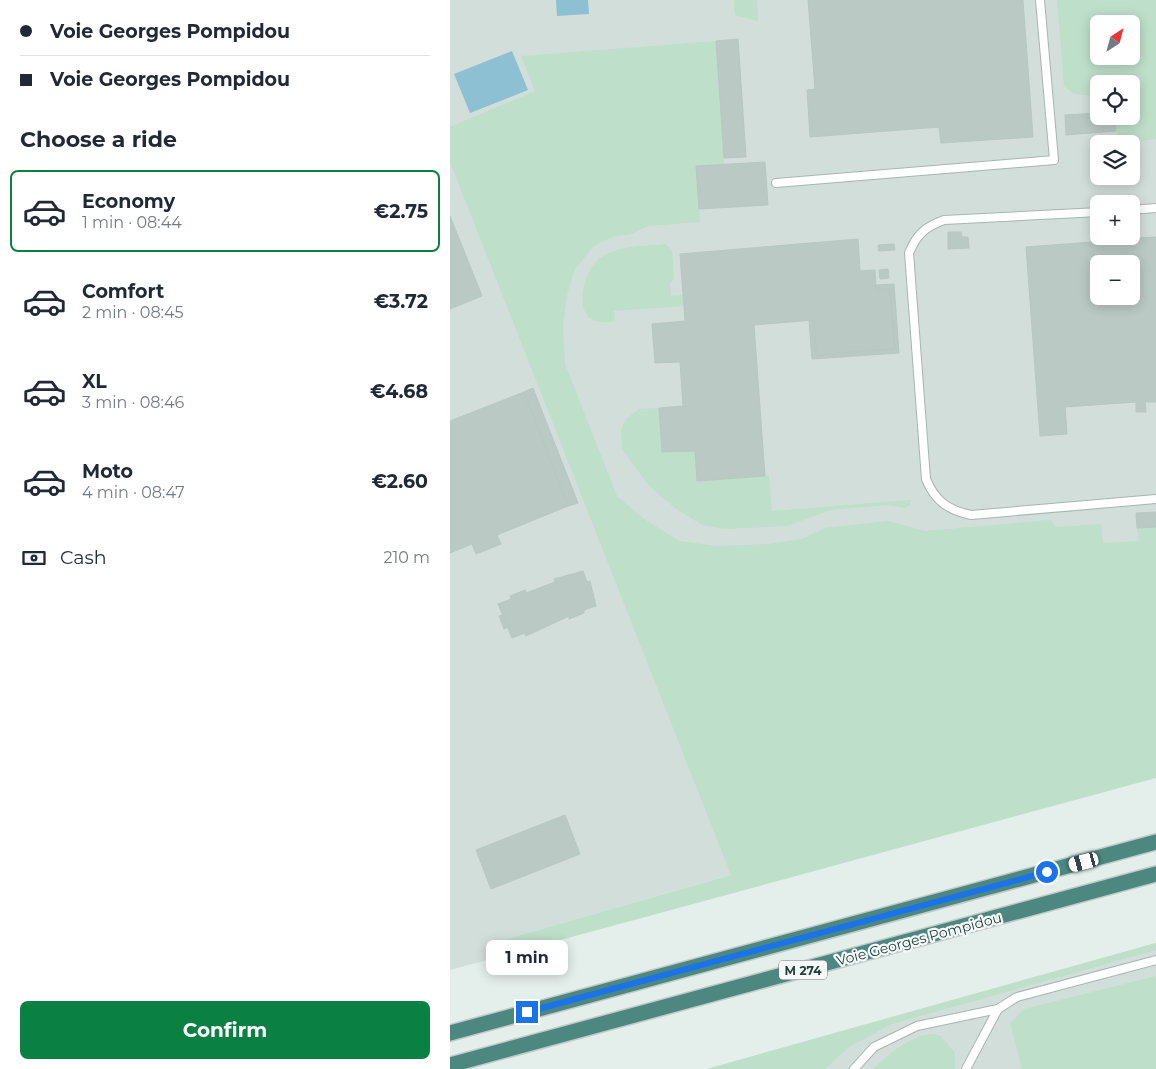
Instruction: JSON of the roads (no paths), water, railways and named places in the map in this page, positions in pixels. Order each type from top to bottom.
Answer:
[{"type":"highway","name":"M 274","points":[[450,1033],[1156,842]]},
{"type":"highway","name":"Voie Georges Pompidou","points":[[450,1065],[1156,874]]},
{"type":"lane","points":[[776,183],[1054,160],[1040,0]]},
{"type":"lane","points":[[1140,209],[1156,208]]},
{"type":"lane","points":[[1090,212],[944,220],[928,225],[916,238],[909,254],[926,479],[932,493],[942,504],[956,512],[971,515],[1156,499]]},
{"type":"lane","points":[[854,1069],[874,1047],[917,1026],[998,1009],[1017,997],[1156,960]]},
{"type":"lane","points":[[966,1069],[998,1009]]},
{"type":"water","points":[[556,0],[588,0],[589,14],[557,16]]},
{"type":"water","points":[[512,51],[528,90],[470,113],[454,74]]}]
